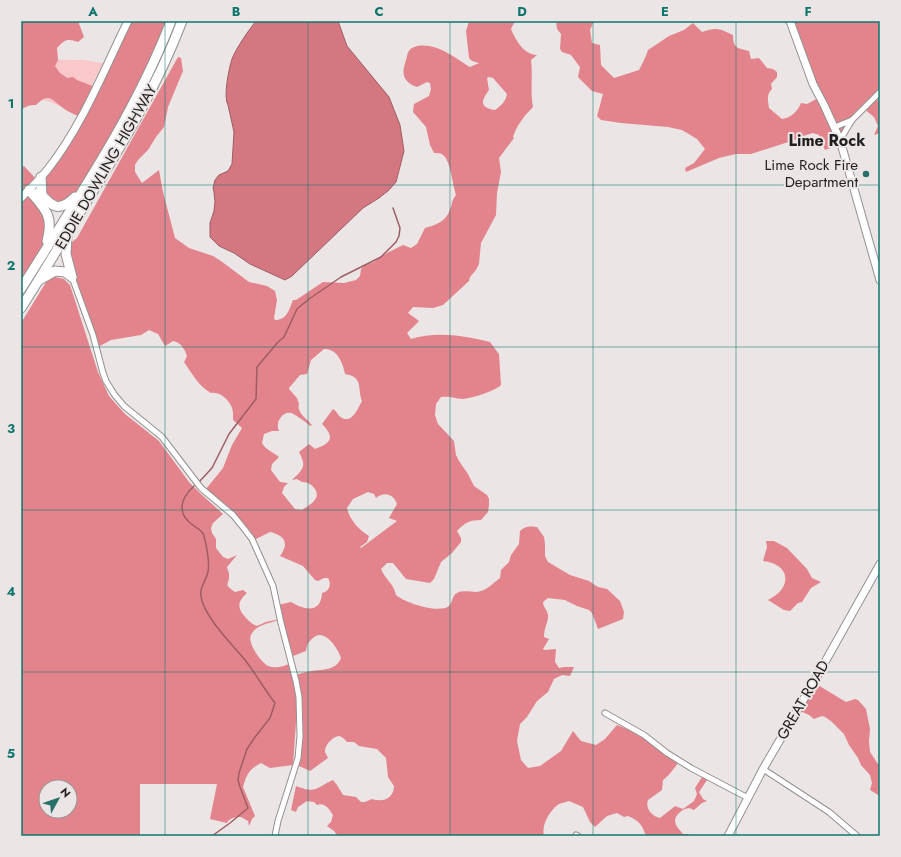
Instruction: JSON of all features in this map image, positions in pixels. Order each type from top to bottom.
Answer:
[{"type":"highway","name":"EDDIE DOWLING HIGHWAY","points":[[21,289],[84,188],[140,91],[171,21]]},
{"type":"highway","name":"EDDIE DOWLING HIGHWAY","points":[[21,308],[140,114],[163,66],[182,21]]},
{"type":"highway","points":[[41,177],[42,196]]},
{"type":"highway","points":[[31,188],[52,205],[62,207],[68,204],[84,188]]},
{"type":"highway","points":[[31,188],[50,219],[51,230],[44,253]]},
{"type":"highway","points":[[67,235],[66,254],[72,277]]},
{"type":"highway","points":[[38,281],[55,271],[65,272],[72,277]]},
{"type":"street","points":[[21,198],[57,157],[79,121],[128,21]]},
{"type":"street","points":[[790,21],[813,84],[840,140],[880,280]]},
{"type":"street","points":[[840,140],[852,120],[880,92]]},
{"type":"street","points":[[835,127],[852,120]]},
{"type":"street","points":[[72,277],[94,335],[103,373],[114,394],[124,406],[162,437],[201,488],[234,515],[252,540],[273,586],[299,697],[300,736],[298,758],[282,808],[275,836]]},
{"type":"street","name":"GREAT ROAD","points":[[728,836],[764,769],[880,564]]},
{"type":"street","points":[[605,713],[644,735],[691,768],[748,798]]},
{"type":"street","points":[[764,769],[829,812],[857,836]]},
{"type":"shaded area","points":[[21,21],[26,59],[83,60],[103,63],[78,113],[21,91]]},
{"type":"shaded area","points":[[21,21],[78,21],[84,37],[78,42],[68,40],[57,48],[58,60],[55,66],[60,73],[67,78],[73,77],[95,87],[128,21],[171,21],[124,121],[72,200],[55,206],[36,183],[24,197],[30,198],[36,202],[45,217],[47,228],[44,246],[21,288],[21,168],[24,166],[37,180],[80,117],[67,111],[48,98],[36,105],[28,106],[21,110]]},
{"type":"shaded area","points":[[256,21],[338,21],[347,46],[389,97],[400,125],[404,151],[396,182],[389,190],[363,208],[292,276],[285,280],[250,264],[234,253],[219,246],[210,237],[210,223],[215,202],[213,188],[215,180],[219,175],[228,171],[232,164],[234,132],[226,96],[229,69],[236,50]]},
{"type":"shaded area","points":[[469,21],[515,21],[511,29],[518,42],[528,52],[537,55],[531,60],[533,107],[521,121],[513,137],[514,138],[499,158],[501,172],[497,193],[496,215],[481,243],[479,264],[476,270],[470,277],[469,281],[443,305],[433,308],[413,307],[408,313],[419,321],[407,333],[411,339],[431,335],[451,335],[490,342],[499,354],[501,385],[489,392],[463,399],[441,397],[436,404],[435,415],[438,424],[454,441],[456,455],[474,486],[487,495],[489,499],[488,512],[481,520],[468,522],[457,531],[461,538],[461,542],[452,553],[441,562],[434,579],[430,583],[406,579],[393,563],[387,563],[381,569],[396,595],[400,598],[414,604],[430,608],[444,608],[449,606],[454,595],[457,593],[466,591],[483,591],[500,578],[501,570],[509,562],[511,555],[519,544],[520,531],[524,528],[532,526],[537,527],[544,537],[545,556],[548,562],[570,575],[589,581],[598,587],[607,589],[620,601],[624,612],[623,619],[598,629],[592,613],[589,610],[565,600],[548,598],[543,602],[548,616],[544,637],[549,639],[543,649],[556,649],[555,662],[559,668],[574,667],[570,676],[562,675],[554,679],[548,692],[537,701],[527,717],[520,724],[517,741],[521,760],[528,768],[540,766],[561,751],[573,731],[581,741],[596,745],[605,739],[617,725],[644,736],[679,762],[663,780],[662,790],[648,800],[648,809],[654,816],[660,818],[675,806],[683,809],[694,801],[697,794],[695,788],[702,777],[707,780],[699,792],[703,799],[707,801],[702,803],[694,810],[689,808],[683,810],[676,817],[675,822],[677,827],[683,834],[689,834],[688,836],[646,836],[637,821],[628,816],[624,817],[617,813],[607,816],[595,827],[590,822],[583,807],[569,801],[559,804],[547,818],[543,832],[544,836],[338,836],[327,826],[331,822],[333,815],[325,805],[317,805],[314,802],[307,801],[298,807],[296,812],[291,810],[296,786],[312,790],[319,788],[333,780],[343,795],[356,797],[361,802],[372,799],[384,800],[392,794],[394,790],[394,786],[388,777],[386,758],[377,749],[359,746],[354,742],[347,742],[339,736],[332,739],[327,744],[325,752],[328,758],[310,771],[297,765],[300,747],[296,675],[332,667],[339,662],[341,658],[334,644],[322,635],[317,635],[311,639],[306,651],[293,656],[278,605],[291,602],[301,607],[315,607],[321,600],[322,593],[329,587],[329,580],[328,578],[324,578],[318,581],[315,580],[303,566],[280,556],[285,547],[285,543],[279,535],[270,532],[252,541],[232,513],[220,500],[206,489],[223,468],[232,445],[242,428],[233,420],[231,405],[226,398],[219,394],[211,393],[196,379],[184,362],[187,356],[182,346],[173,341],[165,346],[158,334],[149,330],[141,335],[111,340],[96,348],[72,284],[65,248],[77,238],[178,57],[181,58],[183,71],[168,107],[164,127],[148,150],[138,160],[135,165],[135,172],[142,183],[159,170],[175,238],[189,248],[213,256],[249,282],[267,286],[275,291],[277,300],[275,320],[279,320],[285,316],[289,311],[293,300],[296,300],[323,282],[344,283],[356,280],[360,276],[361,269],[364,266],[374,262],[403,245],[411,248],[417,244],[425,228],[437,224],[446,217],[456,195],[448,162],[443,155],[434,153],[430,145],[426,127],[413,112],[414,104],[429,96],[431,89],[430,83],[427,82],[417,87],[409,83],[404,77],[404,65],[409,51],[413,48],[421,46],[429,46],[440,49],[470,67],[479,63],[472,61],[469,58],[466,31]],"holes":[[[487,78],[493,78],[507,94],[506,99],[495,110],[486,107],[483,103],[484,97],[489,90]],[[324,349],[329,349],[336,354],[343,365],[345,374],[351,375],[357,380],[362,401],[357,411],[349,419],[342,418],[333,409],[322,424],[330,436],[328,442],[315,449],[309,444],[299,452],[303,461],[303,468],[292,480],[297,479],[308,483],[315,489],[317,495],[314,502],[302,510],[295,509],[282,493],[284,487],[288,483],[280,482],[271,470],[272,464],[279,457],[262,443],[264,434],[272,431],[279,431],[278,425],[280,418],[285,414],[292,413],[310,426],[312,425],[300,413],[297,398],[289,389],[300,375],[307,374],[311,360]],[[368,492],[374,494],[376,498],[385,494],[391,496],[397,504],[389,518],[397,521],[361,548],[360,547],[367,542],[369,536],[355,524],[348,512],[347,508],[353,499]]]},
{"type":"shaded area","points":[[556,21],[594,21],[590,30],[592,43],[600,45],[601,65],[614,78],[639,70],[648,50],[669,36],[684,30],[693,23],[702,32],[711,29],[724,31],[733,35],[734,43],[737,47],[749,51],[751,59],[759,58],[767,68],[773,69],[777,72],[777,77],[771,84],[772,89],[769,93],[768,100],[769,108],[782,119],[794,114],[801,103],[807,104],[818,98],[789,26],[784,21],[880,21],[880,89],[874,96],[880,102],[880,133],[874,135],[878,126],[874,117],[862,108],[839,145],[825,150],[819,135],[813,133],[751,154],[736,154],[719,158],[686,172],[685,168],[694,163],[705,149],[697,139],[682,130],[668,127],[601,120],[597,116],[603,94],[592,91],[578,77],[580,67],[571,55],[562,52],[560,49],[561,34],[557,29]]},
{"type":"shaded area","points":[[55,277],[64,279],[70,285],[98,372],[109,396],[125,414],[159,441],[189,482],[223,514],[213,523],[211,528],[216,539],[216,548],[223,557],[228,559],[237,555],[227,567],[229,574],[228,585],[235,592],[243,590],[247,593],[241,599],[239,605],[241,611],[250,622],[257,626],[266,622],[280,619],[256,629],[253,631],[250,638],[255,652],[268,666],[277,667],[292,663],[297,709],[293,765],[270,768],[261,763],[253,768],[249,773],[243,787],[255,816],[249,826],[248,821],[241,817],[232,818],[227,823],[210,819],[217,784],[140,784],[140,836],[21,836],[21,323],[48,279]]},
{"type":"shaded area","points":[[766,541],[774,541],[787,548],[807,569],[812,578],[821,582],[811,588],[802,602],[798,603],[790,611],[784,610],[768,600],[782,589],[785,583],[785,577],[783,571],[779,567],[772,563],[763,561],[767,547]]},
{"type":"shaded area","points":[[813,682],[846,702],[855,699],[858,700],[866,709],[870,729],[870,752],[878,764],[880,763],[880,796],[870,790],[872,783],[870,775],[861,765],[844,734],[825,717],[822,716],[814,719],[798,710]]},
{"type":"waterway","points":[[199,482],[212,468],[229,434],[256,399],[257,367],[284,337],[297,309],[341,277],[381,257],[396,242],[399,236],[400,228],[393,208]]},
{"type":"waterway","points":[[194,486],[183,501],[182,511],[184,517],[200,530],[204,536],[209,568],[201,589],[202,601],[205,609],[215,624],[245,660],[275,703],[270,718],[247,749],[239,773],[238,780],[248,808],[212,836]]},
{"type":"place","name":"Lime Rock Fire Department","points":[[866,174]]},
{"type":"district","name":"Lime Rock","points":[[827,140]]}]
